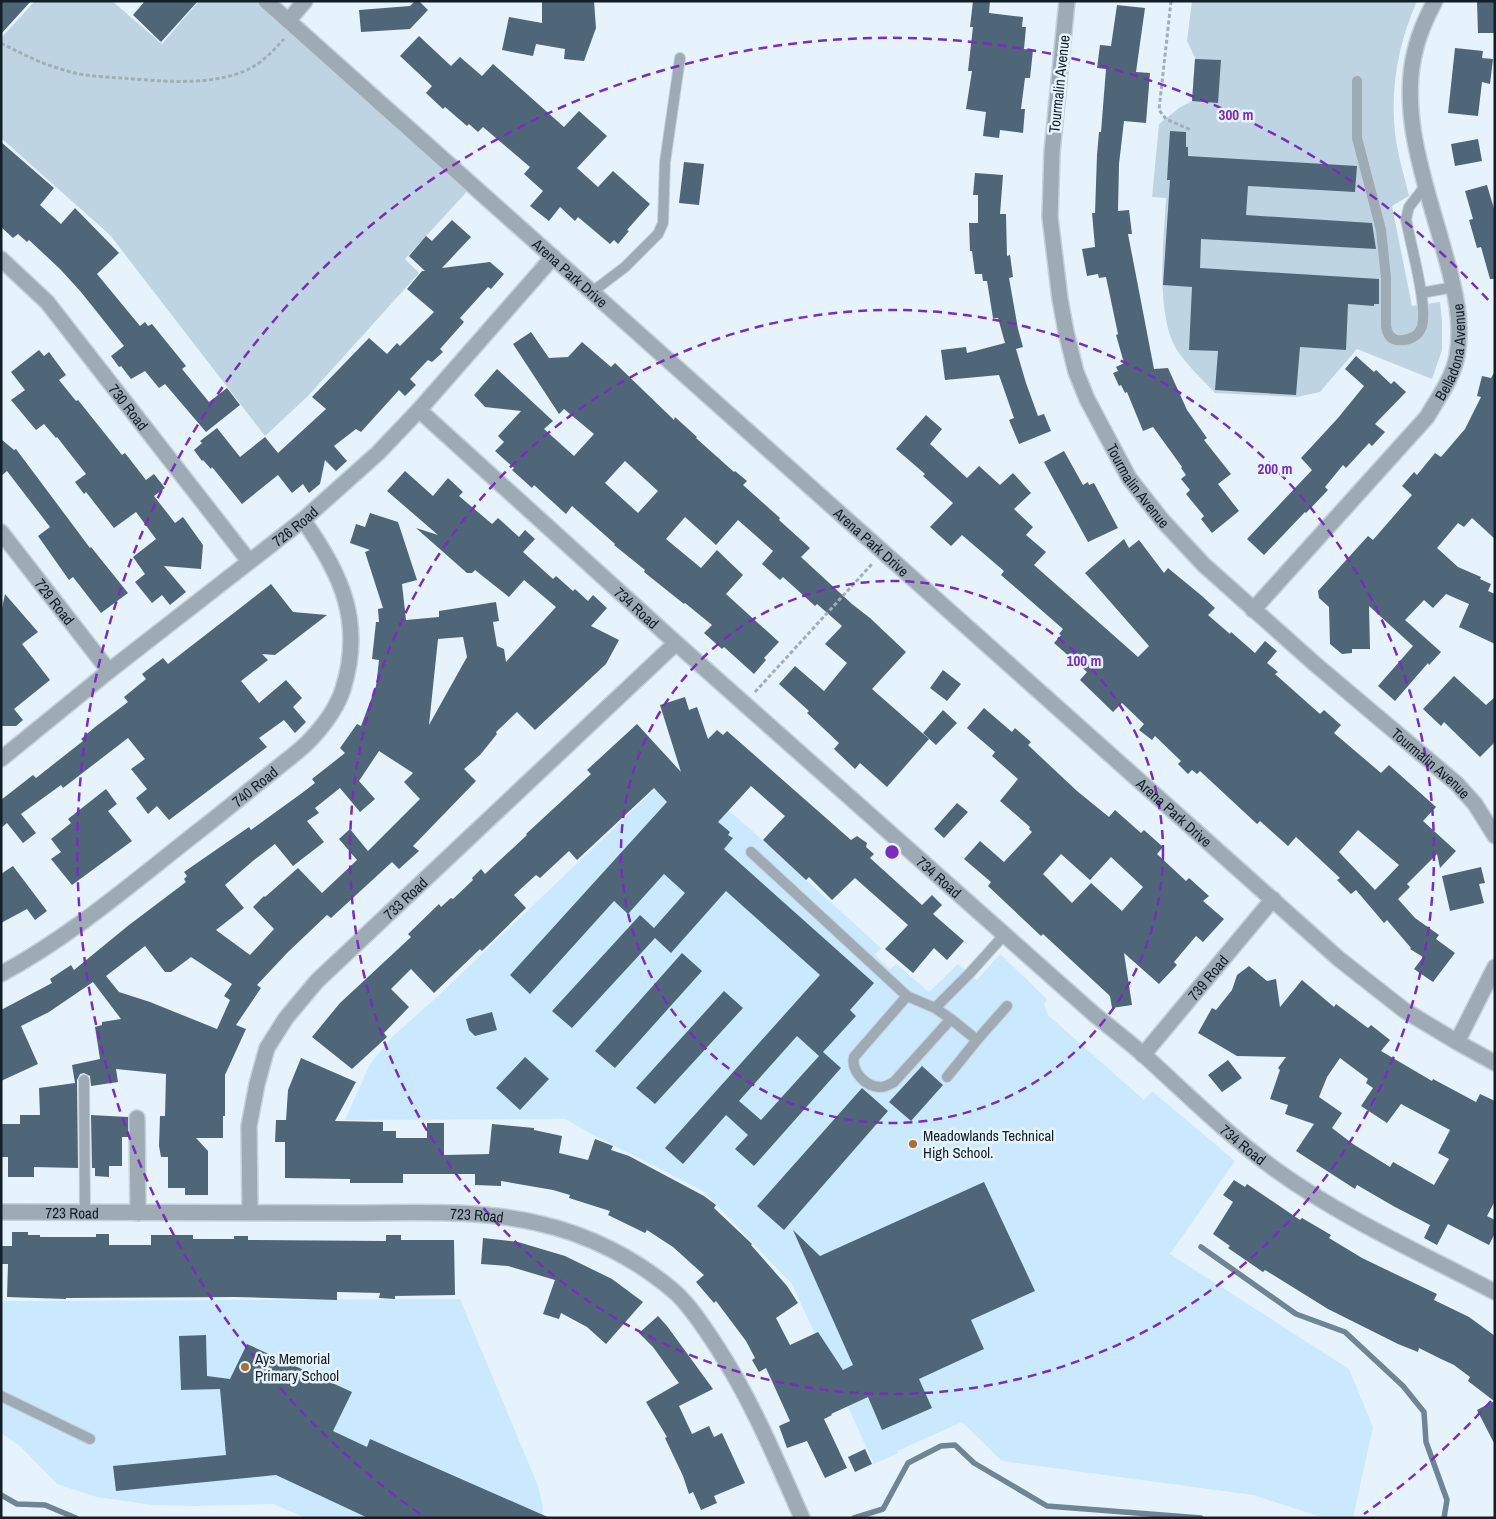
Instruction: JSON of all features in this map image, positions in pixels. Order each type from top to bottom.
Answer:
[{"type":"street","name":"Arena Park Drive","points":[[266,1],[1339,959],[1404,1010],[1495,1063]]},
{"type":"street","points":[[291,24],[305,1]]},
{"type":"street","name":"Tourmalin Avenue","points":[[1068,1],[1052,152],[1050,217],[1060,299],[1076,372],[1087,399],[1129,478],[1162,520],[1204,565],[1253,610],[1457,784],[1475,804],[1495,836]]},
{"type":"street","name":"Belladona Avenue","points":[[1253,610],[1427,417],[1441,394],[1457,356],[1458,312],[1454,287],[1418,157],[1413,127],[1411,75],[1416,48],[1435,1]]},
{"type":"street","name":"726 Road","points":[[1,759],[109,671],[303,520],[378,453],[419,410],[554,257]]},
{"type":"street","name":"730 Road","points":[[1,260],[47,302],[249,561]]},
{"type":"street","name":"734 Road","points":[[419,410],[676,643],[1095,1015],[1143,1054],[1229,1134],[1277,1171],[1328,1204],[1381,1235],[1495,1292]]},
{"type":"street","name":"740 Road","points":[[1,974],[28,959],[99,909],[233,804],[310,740],[334,712],[351,660],[352,638],[350,617],[346,600],[335,572],[322,547],[303,520]]},
{"type":"street","name":"729 Road","points":[[1,532],[109,671]]},
{"type":"street","name":"733 Road","points":[[250,1212],[249,1126],[257,1084],[267,1048],[286,1018],[324,974],[676,643]]},
{"type":"street","name":"739 Road","points":[[1143,1054],[1273,900]]},
{"type":"street","points":[[1457,1042],[1495,967]]},
{"type":"street","points":[[137,1118],[138,1213]]},
{"type":"street","name":"723 Road","points":[[1,1212],[443,1214],[497,1216],[535,1222],[572,1232],[606,1247],[651,1273],[678,1295],[706,1329],[739,1382],[769,1442],[802,1518]]},
{"type":"lane","points":[[592,292],[625,267],[658,234],[663,223],[665,162],[680,58]]},
{"type":"lane","points":[[1357,81],[1357,138],[1381,230],[1386,278],[1386,326],[1391,338],[1397,340],[1410,339],[1419,332],[1423,318],[1421,293],[1406,218],[1409,206],[1426,185]]},
{"type":"lane","points":[[1421,293],[1454,287]]},
{"type":"lane","points":[[751,852],[907,996],[935,1008],[977,1040]]},
{"type":"lane","points":[[935,1008],[1005,934]]},
{"type":"lane","points":[[907,996],[854,1057],[855,1072],[868,1083],[879,1087],[894,1082],[951,1019]]},
{"type":"lane","points":[[947,1077],[1007,1006]]},
{"type":"lane","points":[[84,1080],[85,1213]]},
{"type":"lane","points":[[1,1396],[90,1440]]},
{"type":"path","points":[[1171,1],[1159,110],[1166,119],[1191,130]]},
{"type":"path","points":[[1,43],[66,71],[103,77],[191,81],[218,78],[250,69],[272,53],[291,24]]},
{"type":"path","points":[[745,704],[883,552]]},
{"type":"shaded area","points":[[35,1],[112,1],[162,44],[199,1],[267,1],[473,185],[405,259],[419,273],[308,396],[265,436],[110,235],[1,138],[1,38]]},
{"type":"shaded area","points":[[1192,1],[1417,1],[1405,32],[1397,65],[1394,98],[1396,140],[1409,196],[1392,206],[1412,306],[1440,302],[1442,350],[1432,379],[1357,349],[1320,392],[1297,397],[1215,393],[1179,353],[1171,338],[1163,299],[1162,278],[1166,198],[1152,197],[1159,124],[1179,108],[1192,101],[1195,58],[1187,41]]},
{"type":"shaded area","name":"Meadowlands Technical High School.","points":[[677,768],[747,826],[881,948],[875,955],[890,969],[896,964],[929,992],[958,964],[977,980],[1000,954],[1047,999],[1044,1004],[1048,1015],[1144,1100],[1152,1091],[1235,1161],[1170,1254],[1349,1369],[1373,1427],[1353,1518],[1324,1518],[1253,1495],[1002,1461],[962,1422],[897,1451],[898,1453],[874,1464],[792,1284],[703,1191],[591,1134],[566,1119],[345,1120],[370,1064],[393,1036],[437,997]]},
{"type":"shaded area","name":"Ays Memorial Primary School","points":[[460,1299],[538,1486],[543,1507],[542,1518],[306,1518],[273,1504],[153,1505],[97,1497],[57,1484],[21,1447],[1,1433],[1,1301]]},
{"type":"building","points":[[1,1],[31,1],[1,34]]},
{"type":"building","points":[[145,1],[198,1],[161,42],[133,15]]},
{"type":"building","points":[[415,1],[419,1],[428,10],[410,29],[361,32],[359,10],[410,6]]},
{"type":"building","points":[[542,1],[594,1],[596,28],[584,61],[564,59],[565,49],[536,44],[533,56],[502,50],[509,17],[542,23]]},
{"type":"building","points":[[973,1],[990,1],[989,13],[1023,17],[1022,27],[1026,27],[1024,49],[1033,50],[1030,78],[1025,78],[1021,109],[1025,109],[1023,133],[1000,130],[999,138],[983,136],[986,112],[966,109],[972,71],[968,71],[973,27],[970,27]]},
{"type":"building","points":[[1477,1],[1495,1],[1495,33],[1478,33]]},
{"type":"building","points":[[1117,5],[1145,8],[1136,72],[1150,73],[1146,123],[1124,121],[1119,164],[1118,211],[1129,210],[1132,234],[1128,234],[1154,369],[1168,368],[1187,410],[1207,438],[1204,440],[1231,474],[1218,484],[1239,511],[1212,533],[1201,519],[1204,516],[1186,494],[1190,490],[1181,479],[1186,475],[1182,467],[1153,427],[1143,431],[1127,392],[1125,393],[1121,385],[1119,386],[1113,373],[1118,371],[1116,367],[1124,363],[1116,335],[1118,334],[1106,277],[1099,278],[1098,274],[1087,276],[1082,249],[1095,247],[1092,213],[1095,213],[1097,155],[1099,132],[1101,132],[1106,69],[1097,68],[1100,45],[1111,46]]},
{"type":"building","points":[[419,36],[451,66],[460,57],[482,76],[493,64],[564,127],[579,111],[607,136],[577,168],[598,187],[613,171],[650,204],[627,230],[629,231],[618,244],[614,240],[610,244],[578,217],[575,221],[560,207],[549,221],[530,206],[543,191],[524,174],[530,167],[483,127],[478,132],[469,124],[467,126],[445,107],[443,109],[426,93],[432,86],[400,56]]},
{"type":"building","points":[[1455,48],[1483,51],[1482,58],[1493,59],[1490,84],[1482,82],[1478,116],[1448,113]]},
{"type":"building","points":[[1195,59],[1221,60],[1218,103],[1192,101]]},
{"type":"building","points":[[1170,131],[1186,132],[1188,156],[1357,166],[1355,192],[1248,186],[1246,215],[1372,223],[1376,249],[1201,239],[1200,268],[1379,279],[1379,304],[1374,304],[1374,306],[1348,304],[1346,350],[1300,347],[1296,395],[1215,390],[1218,351],[1189,350],[1192,287],[1163,285],[1170,180],[1167,180]]},
{"type":"building","points":[[1478,139],[1482,161],[1455,166],[1451,144]]},
{"type":"building","points":[[1,142],[54,188],[40,205],[61,224],[75,208],[119,253],[97,274],[140,326],[145,322],[148,326],[152,324],[186,366],[182,369],[209,402],[227,388],[240,405],[206,432],[165,384],[159,388],[145,371],[131,379],[121,366],[119,367],[111,356],[124,346],[81,292],[29,240],[27,242],[18,234],[13,238],[1,227]]},
{"type":"building","points":[[684,162],[704,164],[699,205],[679,203]]},
{"type":"building","points":[[975,173],[1003,175],[1000,214],[1006,214],[1007,256],[1010,255],[1013,277],[1009,278],[1023,347],[1016,349],[1038,416],[1044,414],[1051,431],[1019,444],[1009,420],[1014,418],[999,375],[945,380],[941,350],[966,347],[967,353],[1005,343],[998,318],[993,318],[987,281],[983,281],[982,274],[975,274],[972,251],[970,251],[969,223],[978,223],[978,195],[973,195]]},
{"type":"building","points":[[1487,185],[1495,212],[1495,279],[1490,279],[1481,247],[1477,248],[1469,220],[1473,219],[1465,191]]},
{"type":"building","points":[[452,220],[471,237],[442,268],[490,262],[504,274],[491,289],[488,287],[460,318],[464,322],[440,349],[443,352],[432,362],[428,360],[410,379],[416,385],[405,396],[399,390],[361,432],[356,429],[334,446],[347,461],[336,471],[325,460],[320,484],[309,493],[303,484],[292,493],[278,475],[242,504],[212,467],[211,469],[202,461],[194,450],[202,443],[200,441],[217,428],[240,457],[265,437],[278,453],[326,409],[312,397],[369,338],[387,354],[397,343],[400,346],[434,312],[407,289],[422,271],[425,271],[409,256],[426,236],[432,241]]},
{"type":"building","points":[[531,332],[549,358],[568,357],[582,342],[611,367],[615,363],[674,420],[675,417],[734,472],[747,481],[743,485],[810,548],[801,557],[906,652],[872,689],[929,739],[887,787],[860,763],[855,769],[834,749],[839,743],[807,713],[809,711],[779,684],[795,666],[824,691],[847,663],[825,644],[842,626],[817,604],[815,606],[783,577],[780,580],[762,564],[773,551],[738,520],[716,545],[685,517],[666,539],[701,568],[717,550],[743,575],[726,594],[779,642],[764,658],[766,660],[754,674],[724,647],[722,649],[704,633],[712,625],[644,572],[645,570],[614,545],[572,506],[566,514],[534,485],[532,488],[495,451],[504,442],[498,436],[521,411],[485,407],[474,395],[497,369],[553,421],[544,429],[574,456],[594,434],[564,409],[559,414],[513,344]],"holes":[[[625,461],[658,491],[638,513],[605,483]]]},
{"type":"building","points":[[39,350],[44,356],[49,352],[66,375],[59,380],[76,401],[78,400],[122,455],[125,453],[146,480],[154,474],[165,488],[154,496],[175,523],[183,517],[203,545],[201,569],[164,566],[186,592],[170,605],[162,595],[152,603],[135,582],[145,574],[133,557],[156,539],[136,512],[114,528],[86,492],[84,494],[75,482],[86,474],[57,437],[44,424],[36,430],[11,400],[25,390],[11,372]]},
{"type":"building","points":[[1356,356],[1374,372],[1376,370],[1391,384],[1394,381],[1406,392],[1375,424],[1385,432],[1372,446],[1369,443],[1346,468],[1343,465],[1325,487],[1328,490],[1264,555],[1247,539],[1312,470],[1301,458],[1338,418],[1364,386],[1345,369]]},
{"type":"building","points":[[1495,371],[1495,539],[1472,518],[1464,527],[1458,523],[1437,548],[1458,567],[1481,577],[1480,579],[1491,584],[1488,591],[1495,594],[1495,644],[1459,627],[1469,604],[1446,594],[1433,608],[1424,600],[1405,620],[1441,652],[1429,665],[1428,663],[1395,701],[1378,686],[1413,646],[1369,606],[1370,649],[1352,649],[1352,653],[1342,654],[1330,644],[1329,607],[1319,598],[1318,591],[1368,536],[1373,540],[1412,495],[1402,486],[1414,472],[1417,475],[1435,453],[1441,457],[1465,429],[1481,397],[1477,396],[1482,376],[1491,378]]},
{"type":"building","points":[[926,415],[942,429],[930,444],[967,478],[979,466],[1000,485],[1013,473],[1031,493],[1014,509],[1033,527],[1026,535],[1046,552],[1034,565],[1138,657],[1149,646],[1085,573],[1124,539],[1129,548],[1139,540],[1164,573],[1168,568],[1215,608],[1208,615],[1230,634],[1231,632],[1255,653],[1265,641],[1277,651],[1267,663],[1278,672],[1275,674],[1320,714],[1324,710],[1341,725],[1334,733],[1381,773],[1389,765],[1436,807],[1423,821],[1456,851],[1440,868],[1437,854],[1407,884],[1410,887],[1398,899],[1415,918],[1439,935],[1436,939],[1455,953],[1433,982],[1414,969],[1423,957],[1410,949],[1387,920],[1384,923],[1356,890],[1351,894],[1337,880],[1340,878],[1296,837],[1288,846],[1260,821],[1257,824],[1200,771],[1197,774],[1192,770],[1188,774],[1178,764],[1181,761],[1155,736],[1152,740],[1139,730],[1144,724],[1122,703],[1113,712],[1080,680],[1087,672],[1054,643],[1061,635],[1059,634],[1063,629],[1001,575],[1004,571],[962,535],[951,546],[930,527],[953,503],[923,476],[925,474],[896,449]],"holes":[[[1358,830],[1399,865],[1375,890],[1339,852]]]},
{"type":"building","points":[[1,439],[14,450],[16,449],[90,548],[128,593],[101,613],[73,577],[69,580],[38,536],[50,527],[7,471],[1,476]]},
{"type":"building","points":[[1064,451],[1083,485],[1088,482],[1089,485],[1094,483],[1118,528],[1088,542],[1044,462]]},
{"type":"building","points":[[405,471],[433,496],[448,478],[463,492],[459,496],[492,524],[498,518],[519,537],[525,530],[535,539],[523,552],[553,579],[556,576],[588,601],[593,595],[607,608],[591,626],[619,640],[606,664],[535,730],[517,712],[496,732],[497,734],[480,755],[464,769],[476,781],[413,846],[419,851],[399,869],[392,862],[331,918],[327,915],[257,985],[261,988],[236,1025],[246,1029],[225,1075],[223,1138],[196,1138],[208,1151],[208,1195],[185,1195],[185,1188],[168,1188],[168,1157],[161,1157],[159,1146],[160,1116],[165,1116],[166,1074],[116,1069],[118,1082],[91,1086],[90,1076],[84,1073],[80,1074],[77,1080],[78,1168],[34,1167],[34,1177],[8,1177],[8,1157],[1,1157],[1,1124],[20,1124],[20,1115],[40,1115],[39,1088],[75,1083],[72,1065],[100,1059],[95,1027],[102,1025],[102,1022],[121,1019],[93,982],[49,1012],[21,1026],[38,1064],[1,1081],[1,1010],[52,983],[50,979],[71,965],[74,970],[186,882],[184,879],[187,876],[184,872],[249,827],[251,830],[315,783],[312,779],[345,753],[340,748],[357,724],[361,726],[376,686],[379,660],[372,659],[376,622],[379,622],[378,609],[383,608],[365,552],[370,550],[350,543],[356,524],[365,527],[370,513],[398,522],[417,580],[402,584],[406,620],[439,617],[439,611],[496,602],[499,621],[493,622],[497,646],[504,649],[506,662],[556,607],[524,580],[509,597],[475,570],[472,573],[467,573],[416,528],[438,535],[387,491]],"holes":[[[463,637],[467,657],[429,725],[438,639]],[[379,751],[413,773],[404,782],[420,799],[368,851],[350,829],[339,839],[357,860],[322,893],[298,868],[264,896],[253,907],[274,929],[250,955],[216,930],[244,908],[225,885],[275,844],[293,866],[324,842],[307,821],[319,813],[315,808],[340,788],[360,812],[375,799],[359,781]],[[145,946],[165,972],[171,972],[191,957],[232,984],[224,996],[230,1000],[217,1029],[150,1002],[119,992],[106,976]]]},
{"type":"building","points":[[271,584],[293,612],[327,615],[275,655],[262,654],[268,660],[241,681],[259,703],[286,680],[302,698],[293,707],[306,722],[295,733],[284,720],[259,738],[267,747],[169,820],[157,806],[148,814],[136,798],[147,789],[131,769],[145,759],[128,738],[63,788],[61,785],[21,814],[36,833],[23,843],[7,823],[1,828],[1,800],[33,775],[36,778],[83,741],[81,739],[95,727],[128,702],[124,697],[146,679],[142,674],[163,658],[168,664]]},
{"type":"building","points":[[5,594],[38,632],[22,644],[50,680],[14,709],[23,720],[16,726],[1,726],[1,613]]},
{"type":"building","points":[[943,670],[961,684],[947,701],[930,688]]},
{"type":"building","points":[[1454,676],[1486,705],[1495,697],[1495,742],[1480,757],[1444,722],[1441,726],[1423,709]]},
{"type":"building","points":[[685,697],[689,710],[697,707],[708,739],[717,730],[723,735],[727,731],[851,840],[857,836],[867,843],[866,847],[874,854],[870,858],[922,905],[932,895],[942,905],[933,914],[964,941],[947,960],[934,948],[913,973],[885,949],[908,925],[855,878],[832,900],[809,877],[806,880],[763,840],[785,816],[751,786],[718,822],[730,832],[728,835],[733,838],[724,849],[874,983],[850,1010],[856,1016],[823,1052],[841,1068],[754,1166],[735,1149],[748,1135],[726,1115],[683,1164],[665,1148],[820,975],[726,891],[671,953],[655,938],[572,1028],[552,1011],[640,915],[654,928],[685,893],[664,874],[628,914],[614,901],[530,994],[510,975],[667,802],[654,788],[577,860],[569,851],[540,878],[536,875],[514,895],[526,908],[482,951],[480,949],[434,993],[411,969],[391,989],[409,1007],[384,1033],[387,1037],[352,1069],[312,1037],[340,1003],[411,937],[408,934],[439,904],[441,907],[451,898],[453,899],[473,880],[472,878],[481,869],[485,874],[591,774],[587,770],[637,724],[681,772],[660,705]],"holes":[[[797,1036],[819,1056],[761,1120],[739,1101]]]},
{"type":"building","points":[[984,708],[1012,732],[1015,728],[1031,742],[1028,745],[1077,791],[1109,817],[1115,810],[1141,833],[1144,830],[1163,847],[1157,854],[1186,881],[1189,878],[1209,896],[1203,901],[1224,919],[1203,942],[1196,936],[1174,962],[1177,965],[1159,984],[1124,953],[1132,1005],[1112,1008],[1110,996],[1043,934],[1041,936],[988,886],[991,882],[964,859],[980,841],[1004,862],[1032,832],[1029,829],[1030,827],[1000,801],[1018,779],[992,756],[995,752],[967,728]],"holes":[[[1061,854],[1090,880],[1111,857],[1143,887],[1122,911],[1091,883],[1072,903],[1043,874]]]},
{"type":"building","points":[[943,710],[957,723],[936,745],[923,733]]},
{"type":"building","points":[[106,789],[117,804],[108,811],[132,841],[72,885],[51,859],[61,852],[51,839],[71,823],[68,819]]},
{"type":"building","points":[[957,803],[968,812],[944,838],[934,829]]},
{"type":"building","points":[[13,866],[47,911],[35,920],[27,909],[1,923],[1,874]]},
{"type":"building","points":[[1481,867],[1485,883],[1479,884],[1484,903],[1450,911],[1442,876]]},
{"type":"building","points":[[682,953],[702,971],[615,1068],[595,1051]]},
{"type":"building","points":[[1249,966],[1267,981],[1276,979],[1280,1007],[1302,980],[1334,1007],[1336,1004],[1368,1028],[1371,1025],[1390,1040],[1381,1051],[1432,1081],[1433,1079],[1476,1102],[1480,1094],[1495,1101],[1495,1201],[1487,1216],[1495,1220],[1495,1233],[1489,1245],[1448,1224],[1437,1245],[1424,1238],[1430,1225],[1357,1185],[1355,1189],[1296,1151],[1314,1124],[1285,1114],[1288,1105],[1270,1099],[1280,1070],[1278,1068],[1286,1057],[1237,1056],[1198,1033],[1212,1008],[1216,1010],[1232,990],[1237,975]],"holes":[[[1340,1058],[1368,1079],[1366,1083],[1373,1088],[1361,1106],[1387,1123],[1401,1104],[1450,1130],[1438,1153],[1449,1159],[1434,1185],[1393,1162],[1390,1167],[1353,1144],[1332,1128],[1342,1113],[1319,1097],[1327,1077]]]},
{"type":"building","points":[[724,991],[743,1008],[655,1104],[636,1088]]},
{"type":"building","points":[[492,1012],[497,1030],[475,1036],[469,1030],[466,1019]]},
{"type":"building","points":[[525,1057],[549,1079],[520,1110],[496,1088]]},
{"type":"building","points":[[301,1058],[356,1082],[335,1121],[383,1122],[383,1131],[396,1131],[396,1138],[427,1138],[427,1123],[444,1123],[444,1155],[489,1154],[492,1124],[534,1128],[534,1130],[562,1136],[559,1153],[588,1160],[595,1139],[613,1146],[611,1150],[629,1156],[704,1196],[716,1205],[714,1208],[752,1244],[787,1286],[798,1303],[776,1318],[790,1345],[818,1332],[843,1370],[853,1365],[793,1230],[820,1256],[984,1182],[1035,1291],[971,1320],[984,1349],[919,1379],[932,1408],[882,1430],[868,1397],[824,1419],[847,1468],[825,1478],[807,1441],[787,1448],[779,1426],[790,1421],[766,1368],[759,1372],[752,1360],[755,1358],[746,1341],[716,1301],[714,1303],[696,1282],[704,1275],[673,1247],[647,1230],[645,1233],[608,1215],[610,1211],[569,1198],[570,1195],[553,1190],[501,1181],[501,1186],[475,1185],[475,1174],[403,1174],[403,1183],[350,1183],[350,1179],[285,1178],[285,1142],[275,1142],[276,1120],[286,1120],[288,1090]]},
{"type":"building","points":[[1228,1060],[1242,1078],[1222,1092],[1208,1075]]},
{"type":"building","points":[[922,1066],[943,1085],[911,1121],[889,1102]]},
{"type":"building","points":[[862,1088],[888,1111],[784,1230],[757,1206]]},
{"type":"building","points":[[91,1115],[128,1117],[128,1137],[122,1137],[122,1166],[109,1166],[109,1177],[95,1176],[95,1168],[92,1168]]},
{"type":"building","points":[[1234,1180],[1245,1187],[1247,1184],[1300,1220],[1302,1218],[1331,1235],[1329,1238],[1362,1258],[1437,1294],[1434,1300],[1469,1317],[1495,1336],[1495,1445],[1477,1410],[1494,1401],[1468,1381],[1470,1377],[1454,1365],[1419,1348],[1418,1352],[1398,1344],[1328,1309],[1265,1270],[1263,1272],[1228,1248],[1230,1246],[1213,1234],[1233,1202],[1223,1195]]},
{"type":"building","points":[[12,1232],[28,1232],[28,1235],[40,1235],[40,1237],[96,1237],[96,1234],[109,1234],[109,1245],[151,1245],[151,1235],[193,1235],[193,1239],[234,1239],[234,1236],[248,1236],[248,1240],[386,1241],[386,1235],[401,1235],[401,1240],[454,1240],[455,1295],[395,1296],[395,1299],[379,1298],[380,1293],[337,1292],[337,1300],[235,1297],[66,1299],[7,1297],[8,1264],[1,1264],[1,1246],[12,1246]]},
{"type":"building","points":[[483,1238],[518,1242],[565,1256],[612,1279],[643,1302],[606,1344],[587,1327],[561,1313],[559,1319],[543,1314],[555,1280],[508,1266],[481,1264]]},
{"type":"building","points":[[658,1316],[713,1389],[679,1406],[692,1434],[709,1426],[714,1437],[722,1433],[745,1483],[714,1496],[717,1503],[701,1510],[693,1492],[689,1494],[683,1476],[665,1438],[667,1437],[646,1402],[679,1383],[653,1347],[639,1333]]},
{"type":"building","points":[[206,1335],[207,1376],[230,1379],[247,1344],[352,1392],[333,1431],[367,1447],[370,1439],[550,1518],[368,1518],[276,1475],[116,1491],[113,1466],[226,1455],[220,1389],[181,1390],[179,1336]]},
{"type":"building","points":[[865,1449],[872,1464],[855,1472],[848,1457]]},
{"type":"waterway","points":[[1201,1247],[1296,1314],[1345,1332],[1403,1386],[1424,1412],[1426,1442],[1447,1500],[1444,1518]]},
{"type":"waterway","points":[[854,1518],[883,1509],[908,1463],[941,1446],[955,1445],[974,1463],[1047,1506],[1201,1518]]},
{"type":"waterway","points":[[1,1495],[17,1504],[45,1505],[76,1518]]},
{"type":"place","name":"Meadowlands Technical High School.","points":[[913,1144]]},
{"type":"place","name":"Ays Memorial Primary School","points":[[245,1367]]}]
